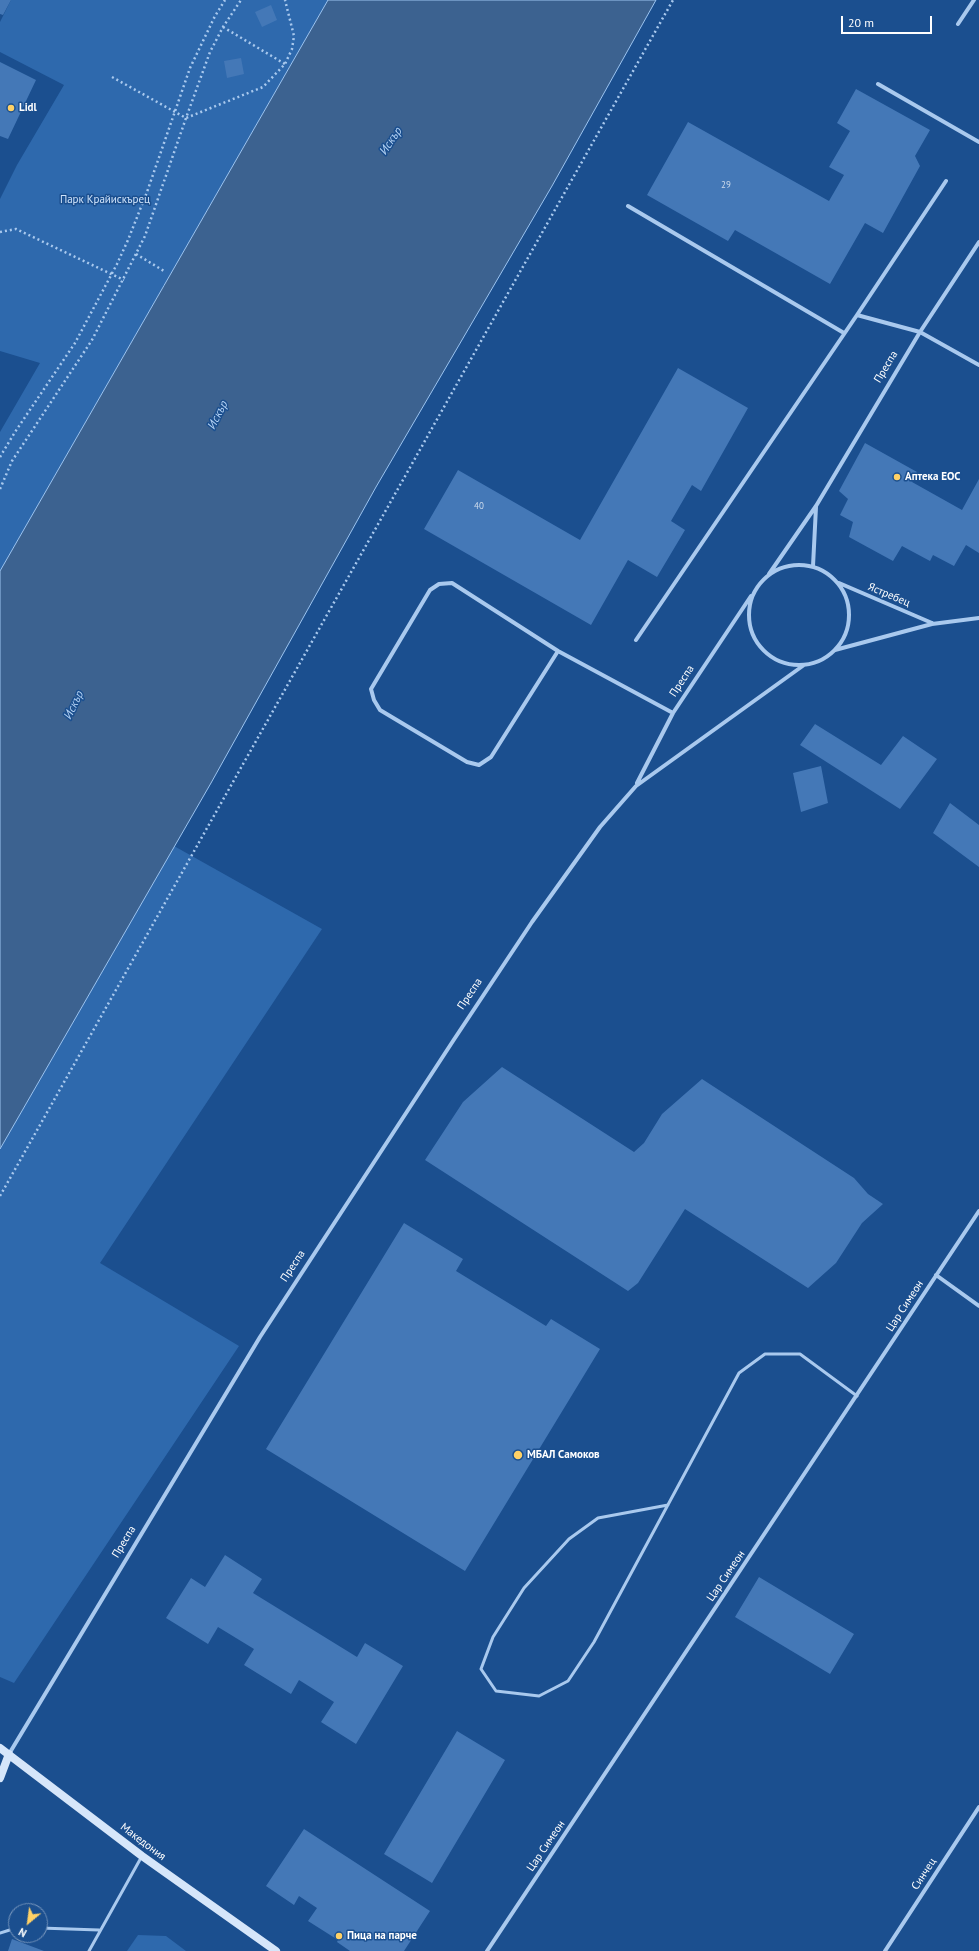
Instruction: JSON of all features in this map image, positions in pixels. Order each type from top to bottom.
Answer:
[{"type":"main road","name":"Македония","points":[[0,1748],[142,1856],[276,1951]]},
{"type":"main road","name":"Преспа","points":[[0,1778],[9,1754]]},
{"type":"street","points":[[958,24],[974,0]]},
{"type":"street","points":[[878,84],[979,142]]},
{"type":"street","points":[[636,640],[857,315],[946,181]]},
{"type":"street","points":[[628,206],[844,333]]},
{"type":"street","name":"Преспа","points":[[769,574],[816,506],[920,332],[979,242]]},
{"type":"street","points":[[857,315],[920,332],[979,365]]},
{"type":"street","name":"Преспа","points":[[813,566],[816,506]]},
{"type":"street","points":[[797,564],[813,566],[827,573],[838,583],[845,596],[849,610],[848,624],[844,638],[835,650],[826,657],[804,665],[789,664],[774,658],[762,649],[753,636],[749,622],[749,607],[754,592],[760,582],[769,574],[782,567],[797,564]]},
{"type":"street","points":[[558,651],[491,757],[479,764],[467,762],[380,710],[374,700],[371,689],[430,590],[439,584],[452,583],[558,651],[673,713]]},
{"type":"street","name":"Ястребец","points":[[838,583],[932,624]]},
{"type":"street","name":"Преспа","points":[[636,786],[673,713],[754,592]]},
{"type":"street","points":[[835,650],[932,624],[979,618]]},
{"type":"street","name":"Преспа","points":[[9,1754],[264,1330],[532,922],[600,827],[636,786],[804,665]]},
{"type":"street","name":"Цар Симеон","points":[[487,1951],[979,1211]]},
{"type":"street","points":[[936,1275],[979,1306]]},
{"type":"street","name":"Синчец","points":[[884,1951],[979,1808]]},
{"type":"lane","points":[[668,1504],[598,1518],[569,1539],[524,1588],[493,1637],[481,1669],[496,1691],[539,1696],[568,1681],[594,1642],[739,1373],[765,1354],[800,1354],[857,1396]]},
{"type":"lane","points":[[89,1951],[99,1930],[142,1856]]},
{"type":"lane","points":[[48,1928],[99,1930]]},
{"type":"path","points":[[0,457],[14,432],[75,343],[112,274],[133,226],[190,68],[224,0]]},
{"type":"path","points":[[0,489],[12,461],[92,340],[124,280],[145,236],[210,52],[223,27],[241,0]]},
{"type":"path","points":[[186,118],[263,87],[285,64],[292,49],[294,36],[285,0]]},
{"type":"path","points":[[0,1196],[673,0]]},
{"type":"path","points":[[223,27],[285,64]]},
{"type":"path","points":[[112,77],[186,118]]},
{"type":"path","points":[[0,232],[16,229],[124,280]]},
{"type":"path","points":[[136,254],[164,271]]},
{"type":"green space","name":"Парк Крайискърец","points":[[11,0],[328,0],[0,571],[0,432],[40,363],[0,351],[0,199],[17,165],[64,85],[0,52],[0,22]]},
{"type":"green space","points":[[174,846],[322,929],[100,1263],[239,1346],[14,1683],[0,1677],[0,1149]]},
{"type":"green space","points":[[138,1935],[166,1936],[186,1951],[127,1951]]},
{"type":"water","name":"Искър","points":[[328,0],[656,0],[552,186],[376,487],[211,783],[0,1149],[0,571]]},
{"type":"building","points":[[0,0],[11,0],[3,15],[0,14]]},
{"type":"building","points":[[271,5],[277,20],[262,27],[255,12]]},
{"type":"building","points":[[241,58],[244,74],[227,78],[224,61]]},
{"type":"building","name":"Lidl","points":[[0,62],[36,80],[8,139],[0,136]]},
{"type":"building","points":[[856,89],[930,130],[915,156],[920,166],[883,233],[865,223],[830,284],[735,230],[728,241],[647,195],[688,122],[829,201],[844,175],[829,167],[850,131],[837,123]]},
{"type":"building","points":[[678,368],[748,408],[701,491],[692,485],[671,521],[685,530],[657,577],[628,560],[591,625],[424,529],[458,470],[580,540]]},
{"type":"building","points":[[865,443],[917,472],[912,482],[962,510],[979,479],[979,553],[966,545],[954,566],[933,555],[930,561],[902,546],[893,561],[849,537],[853,522],[840,515],[848,499],[839,491]]},
{"type":"building","points":[[815,724],[881,765],[903,736],[937,759],[900,809],[800,745]]},
{"type":"building","points":[[821,766],[828,803],[801,812],[793,773]]},
{"type":"building","points":[[950,803],[979,825],[979,867],[933,833]]},
{"type":"building","points":[[502,1067],[634,1152],[644,1143],[662,1114],[702,1079],[854,1178],[868,1194],[883,1204],[862,1223],[836,1263],[808,1288],[685,1209],[638,1283],[628,1291],[425,1160],[463,1102]]},
{"type":"building","points":[[404,1223],[463,1259],[456,1271],[546,1326],[551,1319],[600,1349],[465,1571],[266,1449]]},
{"type":"building","points":[[225,1555],[262,1579],[253,1593],[357,1657],[365,1643],[403,1666],[356,1744],[321,1722],[334,1702],[299,1680],[291,1694],[244,1665],[254,1649],[218,1627],[208,1644],[166,1618],[191,1578],[205,1587]]},
{"type":"building","points":[[759,1577],[854,1634],[830,1674],[735,1617]]},
{"type":"building","points":[[457,1731],[505,1760],[432,1883],[384,1854]]},
{"type":"building","points":[[304,1829],[430,1911],[404,1951],[350,1951],[337,1942],[338,1940],[308,1921],[317,1908],[299,1896],[294,1905],[266,1886]]},
{"type":"building","points":[[11,1943],[23,1943],[44,1951],[8,1951]]},
{"type":"place","name":"Lidl","points":[[11,108]]},
{"type":"place","name":"Аптека ЕОС","points":[[897,477]]},
{"type":"place","name":"МБАЛ Самоков","points":[[518,1455]]},
{"type":"place","name":"Пица на парче","points":[[339,1936]]}]
